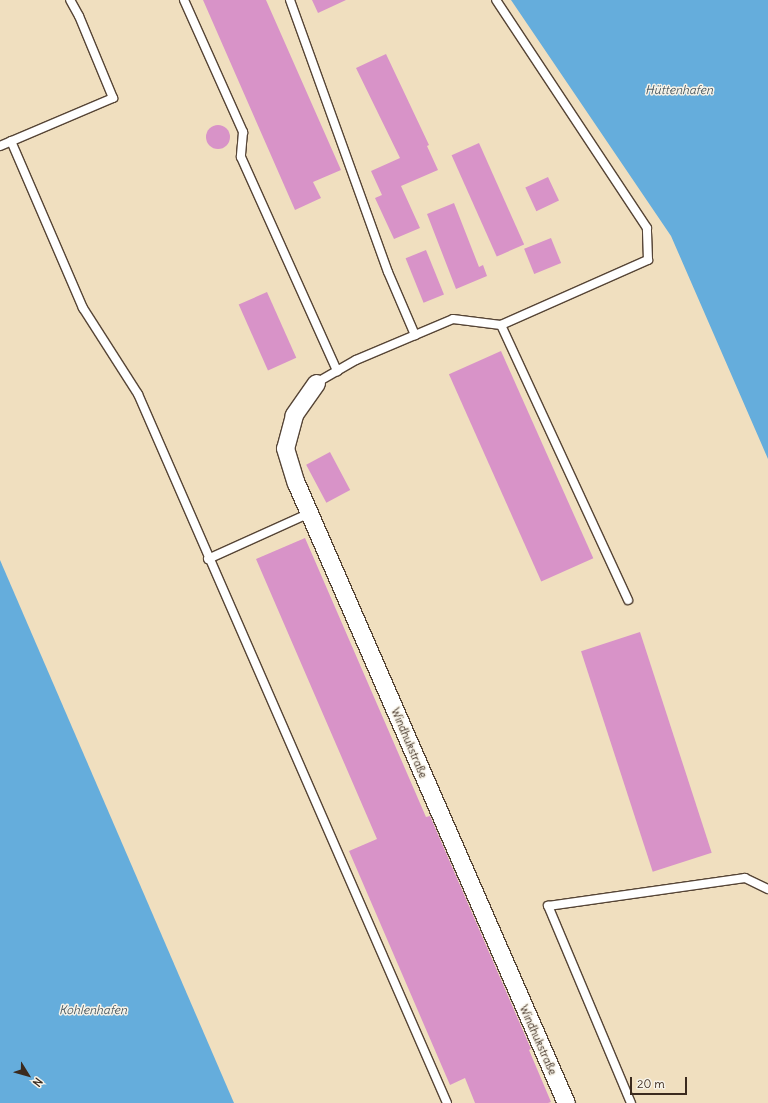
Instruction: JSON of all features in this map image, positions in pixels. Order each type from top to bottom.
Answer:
[{"type":"street","name":"Windhukstraße","points":[[316,383],[294,415],[285,448],[310,513],[566,1103]]},
{"type":"lane","points":[[0,146],[113,98],[79,16],[70,0]]},
{"type":"lane","points":[[184,0],[243,132],[241,157],[337,371]]},
{"type":"lane","points":[[290,0],[388,272],[415,335]]},
{"type":"lane","points":[[316,383],[337,371],[453,319],[501,324],[648,260],[646,228],[496,0]]},
{"type":"lane","points":[[11,142],[83,308],[138,394],[208,559],[447,1103]]},
{"type":"lane","points":[[501,324],[628,600]]},
{"type":"lane","points":[[208,559],[310,513]]},
{"type":"lane","points":[[631,1103],[548,906],[745,878],[768,888]]},
{"type":"water","name":"Hüttenhafen","points":[[511,0],[768,0],[768,459],[671,236]]},
{"type":"water","name":"Kohlenhafen","points":[[0,560],[234,1103],[0,1103]]},
{"type":"building","points":[[203,0],[266,0],[341,170],[313,182],[321,198],[295,210]]},
{"type":"building","points":[[312,0],[346,0],[318,13]]},
{"type":"building","points":[[386,54],[429,145],[427,146],[438,170],[401,186],[420,228],[394,239],[375,198],[382,195],[371,171],[400,158],[356,68]]},
{"type":"building","points":[[218,125],[223,126],[229,132],[229,142],[223,148],[218,149],[213,148],[207,142],[206,137],[207,132],[213,126]]},
{"type":"building","points":[[479,143],[524,244],[497,257],[452,155]]},
{"type":"building","points":[[548,177],[559,201],[536,211],[525,188]]},
{"type":"building","points":[[454,203],[479,267],[483,265],[487,276],[456,289],[427,214]]},
{"type":"building","points":[[551,238],[561,263],[534,274],[524,249]]},
{"type":"building","points":[[426,250],[444,295],[424,303],[406,258]]},
{"type":"building","points":[[267,292],[296,358],[268,370],[239,305]]},
{"type":"building","points":[[501,351],[593,558],[541,582],[449,374]]},
{"type":"building","points":[[330,452],[350,490],[326,503],[306,465]]},
{"type":"building","points":[[305,538],[426,817],[430,816],[531,1049],[529,1050],[551,1102],[475,1103],[465,1078],[450,1085],[349,851],[377,839],[256,559]]},
{"type":"building","points":[[640,632],[712,853],[653,872],[581,651]]}]
